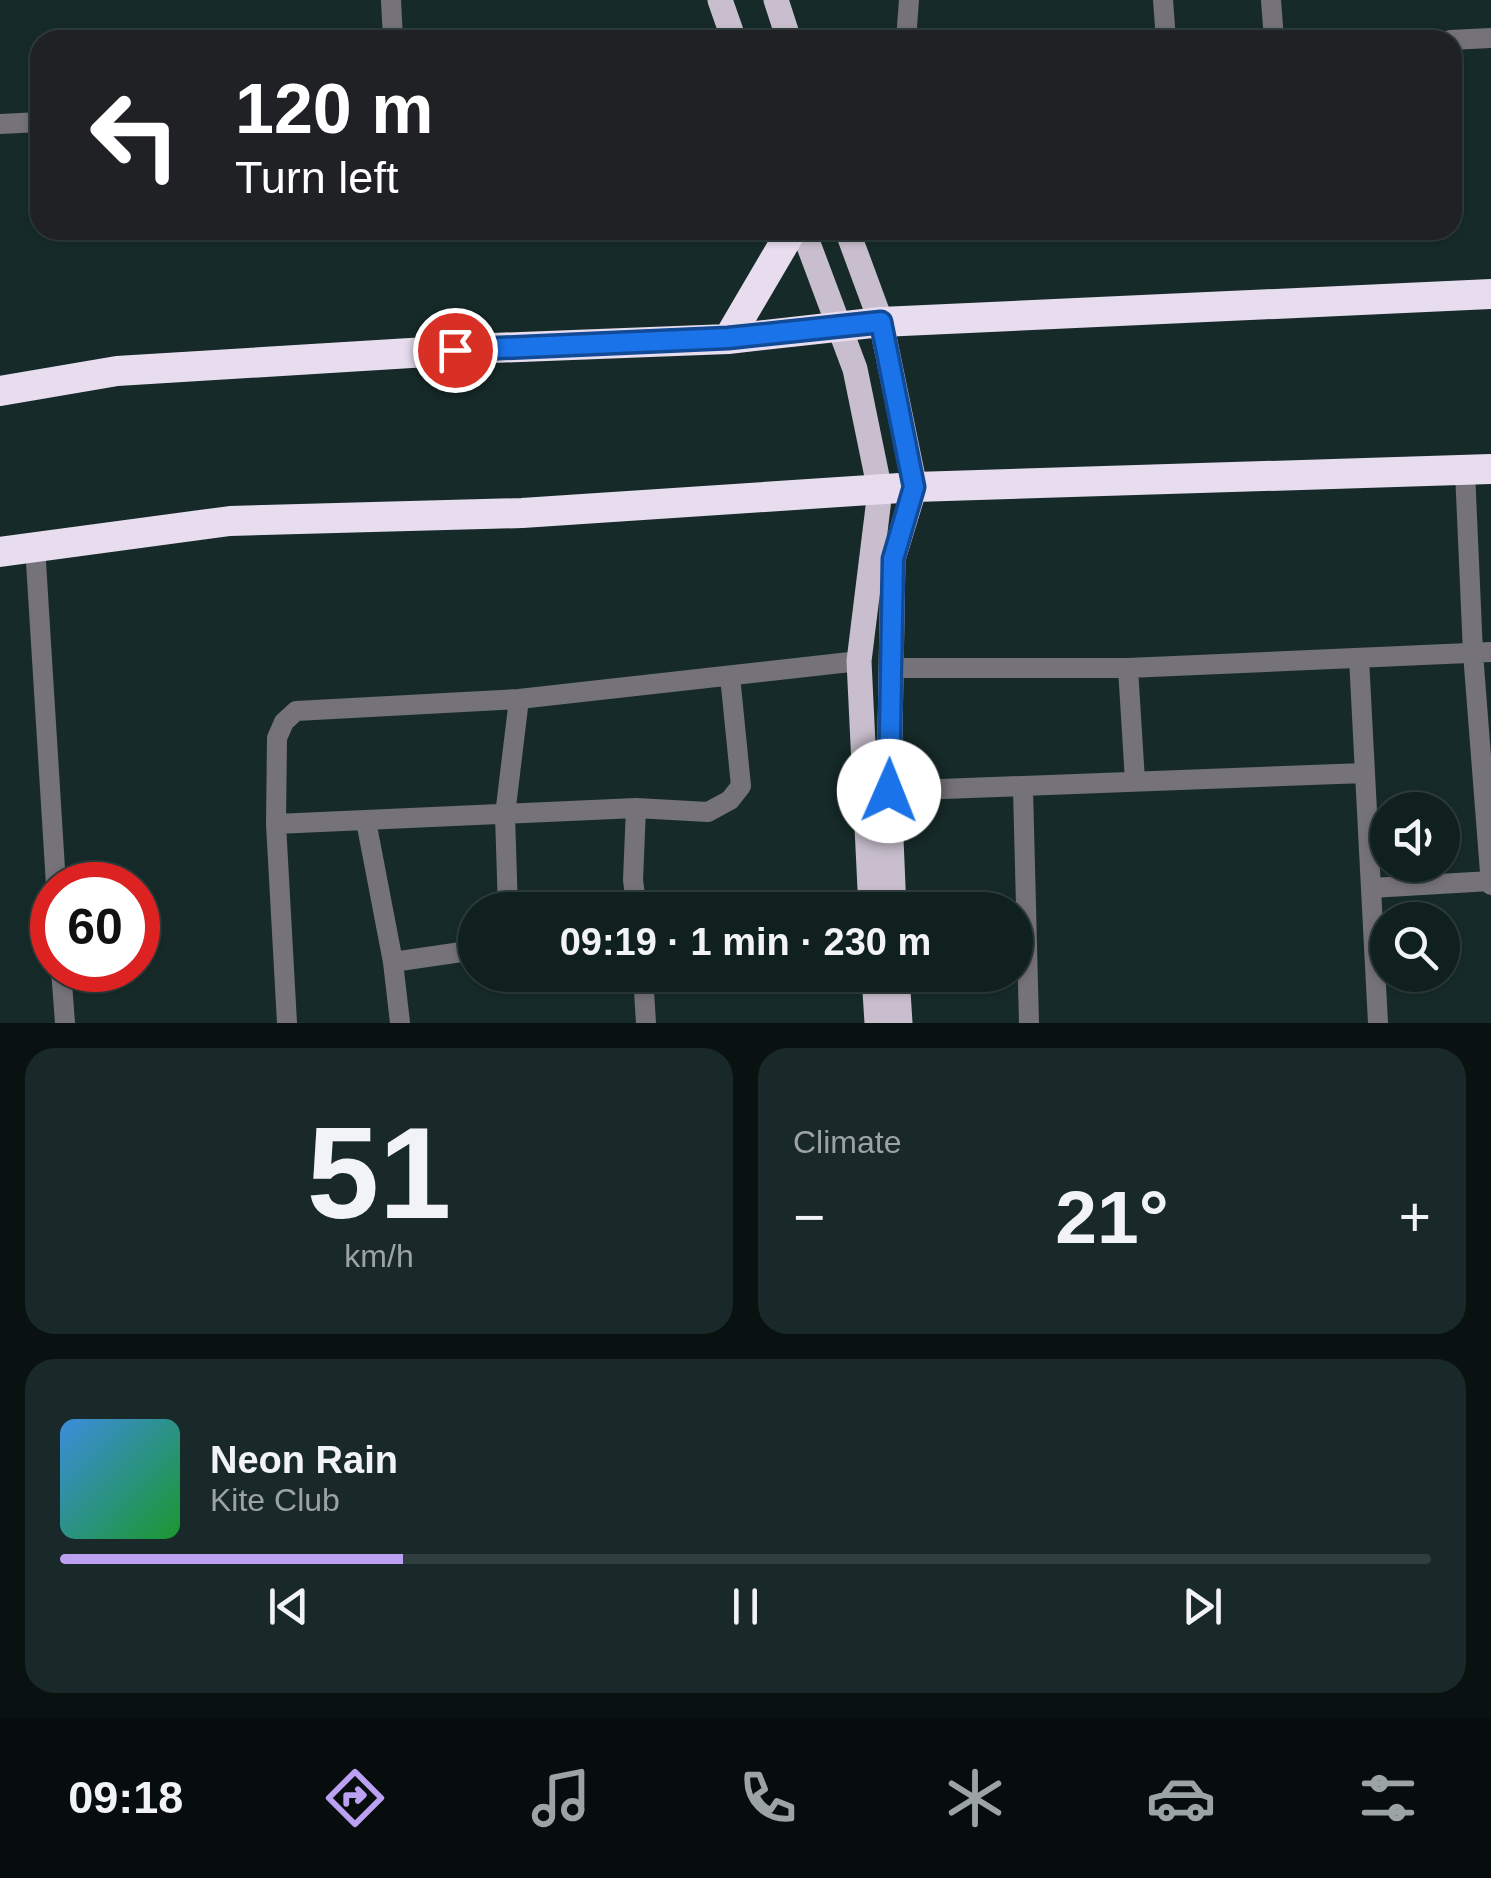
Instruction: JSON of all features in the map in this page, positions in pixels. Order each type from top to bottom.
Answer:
[{"type":"highway","points":[[728,338],[786,240]]},
{"type":"highway","points":[[0,390],[117,371],[728,338],[881,322],[1491,294]]},
{"type":"highway","points":[[0,552],[230,521],[522,512],[914,487],[1478,470]]},
{"type":"main road","points":[[720,0],[730,30]]},
{"type":"main road","points":[[776,0],[786,30]]},
{"type":"main road","points":[[806,240],[855,369],[880,490],[860,660],[870,892]]},
{"type":"main road","points":[[851,240],[881,322],[914,487],[893,559],[889,791],[893,892]]},
{"type":"main road","points":[[875,992],[877,1023]]},
{"type":"main road","points":[[898,992],[900,1023]]},
{"type":"street","points":[[391,0],[392,30]]},
{"type":"street","points":[[906,30],[908,0]]},
{"type":"street","points":[[1163,0],[1165,30]]},
{"type":"street","points":[[1271,0],[1273,30]]},
{"type":"street","points":[[1462,39],[1491,38]]},
{"type":"street","points":[[0,124],[30,122]]},
{"type":"street","points":[[1371,888],[1491,883],[1478,470]]},
{"type":"street","points":[[35,546],[55,862]]},
{"type":"street","points":[[892,668],[1128,668],[1482,653]]},
{"type":"street","points":[[1360,658],[1378,1023]]},
{"type":"street","points":[[287,1023],[276,824],[277,738],[284,722],[296,710],[518,699],[860,660]]},
{"type":"street","points":[[1128,668],[1135,781]]},
{"type":"street","points":[[276,824],[636,808],[708,812],[730,800],[741,786],[730,676]]},
{"type":"street","points":[[507,892],[504,815],[518,699]]},
{"type":"street","points":[[889,791],[1365,774]]},
{"type":"street","points":[[1023,789],[1029,1023]]},
{"type":"street","points":[[635,892],[636,808]]},
{"type":"street","points":[[366,821],[393,962],[400,1023]]},
{"type":"street","points":[[393,962],[458,952]]},
{"type":"street","points":[[62,992],[64,1023]]},
{"type":"street","points":[[643,992],[646,1023]]},
{"type":"route","points":[[455,350],[728,338],[881,322],[914,487],[893,559],[889,791]]}]
